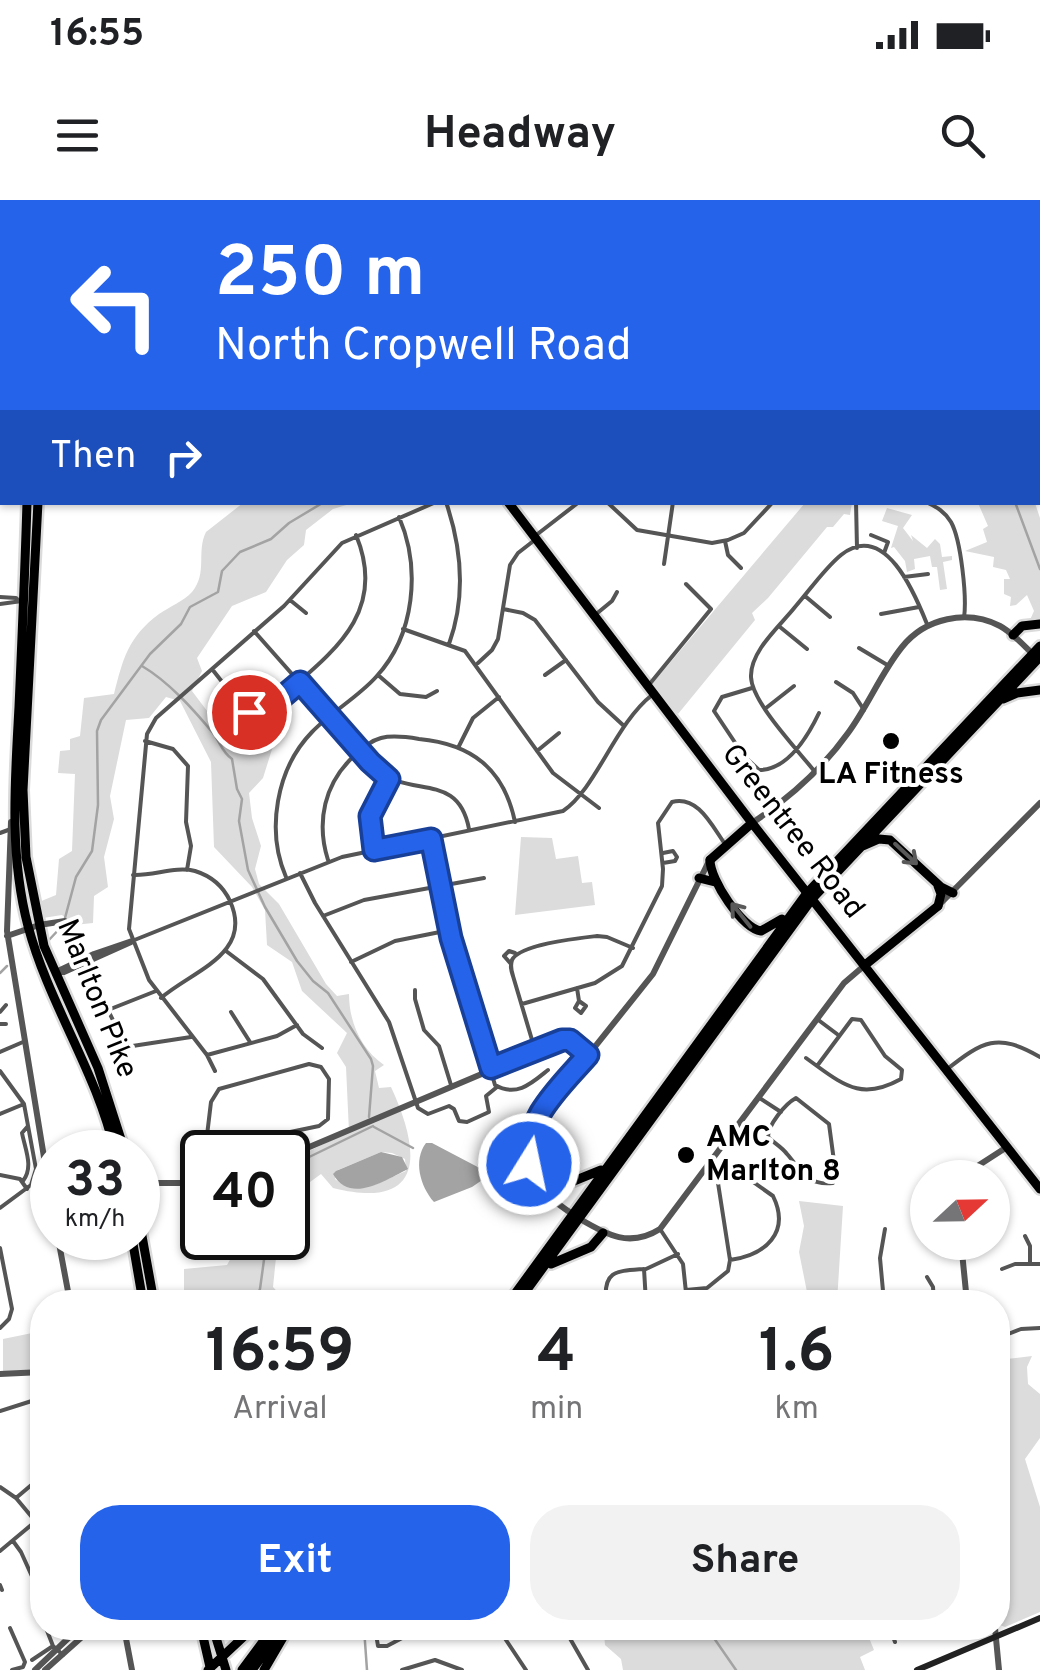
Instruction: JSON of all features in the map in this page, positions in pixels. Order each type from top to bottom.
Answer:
[{"type":"main road","name":"Marlton Pike","points":[[28,505],[14,801],[18,868],[47,983],[98,1093],[109,1130]]},
{"type":"main road","name":"Marlton Pike","points":[[38,505],[25,601],[26,858],[34,926],[98,1068],[118,1130]]},
{"type":"main road","name":"Greentree Road","points":[[510,505],[752,823],[1040,1189]]},
{"type":"main road","points":[[1012,635],[1022,626],[1040,624]]},
{"type":"main road","points":[[752,823],[710,860],[710,871],[755,931],[769,929],[810,896],[1038,655]]},
{"type":"main road","points":[[517,1290],[810,896],[1038,655]]},
{"type":"main road","points":[[993,706],[1017,693],[1040,690]]},
{"type":"main road","points":[[18,720],[26,738]]},
{"type":"main road","points":[[853,854],[878,839],[890,840],[937,884],[953,893]]},
{"type":"main road","points":[[699,878],[716,882]]},
{"type":"main road","points":[[865,965],[938,906],[941,894],[937,884]]},
{"type":"main road","points":[[527,1290],[608,1166],[792,912]]},
{"type":"main road","points":[[547,1198],[559,1186],[608,1166]]},
{"type":"main road","points":[[535,1280],[552,1262],[590,1247],[604,1233]]},
{"type":"main road","points":[[136,1260],[141,1290]]},
{"type":"main road","points":[[146,1260],[152,1290]]},
{"type":"main road","points":[[1010,1628],[1040,1618]]},
{"type":"main road","points":[[204,1640],[210,1669]]},
{"type":"main road","points":[[218,1640],[226,1670]]},
{"type":"main road","points":[[210,1669],[240,1640]]},
{"type":"main road","points":[[242,1670],[264,1640]]},
{"type":"main road","points":[[252,1670],[276,1640]]},
{"type":"main road","points":[[264,1670],[280,1640]]},
{"type":"main road","points":[[917,1670],[979,1640]]},
{"type":"street","points":[[214,1071],[207,1055],[156,991],[132,941],[129,925],[145,741],[154,721],[290,600],[330,554],[356,535],[429,505]]},
{"type":"street","points":[[447,505],[461,568],[458,611],[449,644]]},
{"type":"street","points":[[476,665],[497,644],[512,560],[575,505]]},
{"type":"street","points":[[610,505],[634,528],[708,542],[726,541],[744,533],[770,505]]},
{"type":"street","points":[[664,564],[673,505]]},
{"type":"street","points":[[856,505],[857,548]]},
{"type":"street","points":[[931,505],[943,512],[954,528],[964,618]]},
{"type":"street","points":[[287,878],[276,838],[280,795],[299,748],[378,675],[403,629],[413,578],[409,547],[399,517]]},
{"type":"street","points":[[212,668],[237,700],[255,715],[265,712],[339,646],[356,620],[365,577],[363,553],[356,535]]},
{"type":"street","points":[[872,535],[887,540],[884,553]]},
{"type":"street","points":[[726,541],[728,554],[741,568]]},
{"type":"street","points":[[814,772],[753,688],[755,658],[838,558],[857,548],[884,553],[894,560],[928,626]]},
{"type":"street","points":[[904,578],[928,574]]},
{"type":"street","points":[[55,973],[329,861],[564,812],[711,609],[686,584]]},
{"type":"street","points":[[595,615],[618,592]]},
{"type":"street","points":[[805,596],[830,617]]},
{"type":"street","points":[[0,600],[25,601]]},
{"type":"street","points":[[290,600],[306,613]]},
{"type":"street","points":[[882,614],[919,607]]},
{"type":"street","points":[[503,609],[531,617],[598,702],[624,726]]},
{"type":"street","points":[[752,823],[814,772],[864,710],[906,642],[928,626],[964,618],[988,622],[1038,655]]},
{"type":"street","points":[[780,627],[807,649]]},
{"type":"street","points":[[403,629],[465,651],[558,778],[599,808]]},
{"type":"street","points":[[254,631],[389,779],[446,792],[462,806],[470,831]]},
{"type":"street","points":[[859,648],[889,666]]},
{"type":"street","points":[[545,675],[566,660]]},
{"type":"street","points":[[378,675],[400,694],[426,698],[437,691]]},
{"type":"street","points":[[836,682],[853,693],[864,710]]},
{"type":"street","points":[[766,708],[794,686]]},
{"type":"street","points":[[753,688],[719,700],[714,712],[744,756],[759,770],[772,768],[797,749],[819,713]]},
{"type":"street","points":[[459,746],[476,715],[499,697]]},
{"type":"street","points":[[537,751],[559,732]]},
{"type":"street","points":[[329,861],[322,836],[326,799],[340,772],[375,740],[395,736],[459,746],[482,758],[510,801],[515,822]]},
{"type":"street","points":[[145,741],[173,749],[188,766],[186,822],[191,850],[187,870]]},
{"type":"street","points":[[374,850],[370,816],[389,779]]},
{"type":"street","points":[[681,800],[682,791]]},
{"type":"street","points":[[522,1004],[610,976],[622,966],[660,892],[663,863],[659,818],[668,806],[681,800],[698,808],[726,844]]},
{"type":"street","points":[[14,801],[4,886],[7,936],[40,1130]]},
{"type":"street","points":[[938,906],[1040,803]]},
{"type":"street","points":[[10,829],[0,836],[10,844]]},
{"type":"street","points":[[431,839],[450,930],[497,1087]]},
{"type":"street","points":[[661,853],[674,851],[677,855],[675,861],[663,863]]},
{"type":"street","points":[[710,860],[653,974],[542,1111],[529,1136],[531,1171],[547,1198],[604,1233],[630,1240],[650,1236],[660,1229],[844,983],[865,965]]},
{"type":"street","points":[[133,875],[187,870],[216,882],[230,902],[235,928],[226,951],[161,998]]},
{"type":"street","points":[[300,873],[322,916],[392,1027],[415,1100],[425,1114],[453,1108],[459,1121],[465,1122],[490,1111],[486,1096],[497,1087],[521,1089],[548,1070]]},
{"type":"street","points":[[322,916],[364,900],[484,878]]},
{"type":"street","points":[[7,936],[61,920],[66,922],[84,961]]},
{"type":"street","points":[[352,962],[389,943],[450,930]]},
{"type":"street","points":[[535,1050],[511,964],[517,954],[530,948],[602,936],[633,948]]},
{"type":"street","points":[[226,951],[263,979],[297,1026],[322,1048]]},
{"type":"street","points":[[577,988],[580,1002]]},
{"type":"street","points":[[415,990],[424,1030],[439,1046],[451,1084]]},
{"type":"street","points":[[156,991],[108,1010],[126,1047],[191,1037]]},
{"type":"street","points":[[0,1012],[6,1005]]},
{"type":"street","points":[[231,1012],[252,1044]]},
{"type":"street","points":[[817,1019],[839,1035]]},
{"type":"street","points":[[806,1058],[845,1087],[860,1090],[901,1079],[902,1070],[885,1056],[861,1020],[852,1019],[818,1066]]},
{"type":"street","points":[[207,1055],[277,1036],[297,1026]]},
{"type":"street","points":[[310,1145],[562,1040],[570,1040],[588,1055]]},
{"type":"street","points":[[0,1052],[24,1042]]},
{"type":"street","points":[[946,1070],[972,1050],[994,1042],[1011,1043],[1040,1057]]},
{"type":"street","points":[[208,1130],[211,1102],[219,1089],[318,1064],[329,1079],[328,1119],[319,1126],[296,1130]]},
{"type":"street","points":[[0,1207],[27,1188],[36,1174],[24,1104],[1,1075]]},
{"type":"street","points":[[758,1097],[781,1112]]},
{"type":"street","points":[[796,1098],[828,1121],[836,1173],[833,1183],[818,1183],[804,1176],[788,1154],[768,1137],[768,1130],[781,1112],[796,1098]]},
{"type":"street","points":[[0,1114],[24,1104]]},
{"type":"street","points":[[22,1181],[28,1175],[28,1163],[22,1132],[28,1126]]},
{"type":"street","points":[[987,1160],[1007,1147]]},
{"type":"street","points":[[710,1162],[722,1174]]},
{"type":"street","points":[[660,1229],[684,1268],[686,1290],[707,1288],[727,1274],[730,1260],[718,1188],[722,1174],[731,1169],[742,1172],[777,1203],[780,1230],[751,1256],[730,1260]]},
{"type":"street","points":[[0,1175],[14,1176],[27,1188]]},
{"type":"street","points":[[883,1290],[880,1258],[885,1230]]},
{"type":"street","points":[[1025,1236],[1030,1264]]},
{"type":"street","points":[[0,1248],[12,1309],[0,1328]]},
{"type":"street","points":[[605,1290],[610,1276],[662,1264],[678,1254]]},
{"type":"street","points":[[62,1260],[68,1290]]},
{"type":"street","points":[[963,1260],[966,1290]]},
{"type":"street","points":[[1002,1269],[1015,1264],[1040,1264]]},
{"type":"street","points":[[644,1269],[645,1290]]},
{"type":"street","points":[[927,1277],[934,1290]]},
{"type":"street","points":[[1010,1333],[1040,1328]]},
{"type":"street","points":[[0,1374],[30,1373]]},
{"type":"street","points":[[0,1410],[30,1401]]},
{"type":"street","points":[[16,1498],[30,1486]]},
{"type":"street","points":[[0,1487],[30,1511]]},
{"type":"street","points":[[0,1551],[30,1528]]},
{"type":"street","points":[[13,1541],[30,1571]]},
{"type":"street","points":[[10,1628],[25,1662],[12,1670]]},
{"type":"street","points":[[52,1640],[58,1651]]},
{"type":"street","points":[[45,1670],[69,1640]]},
{"type":"street","points":[[35,1670],[74,1640]]},
{"type":"street","points":[[126,1640],[132,1670]]},
{"type":"street","points":[[377,1640],[378,1646],[399,1640]]},
{"type":"street","points":[[506,1640],[526,1670]]},
{"type":"street","points":[[573,1640],[588,1670]]},
{"type":"street","points":[[997,1640],[999,1670]]},
{"type":"street","points":[[32,1660],[58,1651]]},
{"type":"street","points":[[402,1670],[440,1660],[462,1670]]},
{"type":"shaded area","points":[[240,505],[346,505],[333,509],[306,530],[304,545],[287,560],[266,592],[232,606],[197,658],[202,671],[192,691],[229,740],[247,751],[273,746],[263,778],[249,793],[261,846],[255,869],[259,884],[279,904],[326,984],[337,996],[349,994],[358,1034],[384,1065],[375,1071],[379,1088],[391,1087],[408,1133],[410,1154],[408,1170],[400,1183],[386,1191],[363,1193],[333,1188],[321,1174],[310,1182],[310,1151],[349,1132],[346,1067],[337,1053],[347,1033],[302,991],[292,962],[267,945],[265,910],[252,887],[214,847],[211,762],[180,701],[166,697],[149,718],[126,720],[110,796],[114,819],[104,857],[108,887],[94,896],[93,923],[74,925],[62,915],[43,918],[39,902],[56,895],[59,859],[72,851],[75,774],[58,773],[60,751],[70,750],[70,739],[80,736],[84,698],[114,694],[124,659],[140,631],[192,592],[200,577],[206,532]],"holes":[[[381,1152],[405,1159],[406,1171],[361,1188],[335,1179],[338,1170]]]},
{"type":"shaded area","points":[[803,505],[852,505],[850,515],[844,514],[833,527],[827,527],[752,613],[755,620],[678,714],[652,684]]},
{"type":"shaded area","points":[[979,505],[1036,505],[1040,518],[1040,621],[1030,620],[1034,611],[1027,595],[1010,606],[1011,597],[1004,594],[1004,579],[1010,579],[1006,570],[993,567],[994,557],[965,551],[987,542],[983,529],[988,526]]},
{"type":"shaded area","points":[[887,508],[912,515],[903,528],[913,541],[911,535],[927,548],[935,539],[942,557],[952,556],[952,560],[943,562],[947,589],[940,590],[937,567],[932,567],[930,556],[914,559],[915,569],[907,572],[905,561],[891,548],[898,526],[882,521]]},
{"type":"shaded area","points":[[521,837],[552,838],[556,859],[578,856],[582,883],[592,882],[595,905],[515,915]]},
{"type":"shaded area","points":[[426,1143],[491,1174],[472,1187],[434,1202],[420,1173],[420,1157]]},
{"type":"shaded area","points":[[381,1152],[402,1157],[408,1169],[358,1189],[340,1183],[333,1174],[336,1171]]},
{"type":"shaded area","points":[[799,1201],[843,1206],[838,1290],[807,1290],[799,1252],[804,1226]]},
{"type":"shaded area","points":[[230,1260],[276,1260],[276,1290],[184,1290],[184,1269],[227,1265]]},
{"type":"shaded area","points":[[30,1333],[30,1373],[3,1374],[3,1339]]},
{"type":"shaded area","points":[[1032,1356],[1027,1367],[1028,1384],[1040,1394],[1040,1438],[1025,1459],[1040,1507],[1040,1612],[1010,1625],[1010,1359]]},
{"type":"shaded area","points":[[605,1640],[870,1640],[874,1650],[860,1657],[865,1670],[623,1670],[621,1659]]},
{"type":"waterway","points":[[65,918],[76,877],[92,851],[98,805],[97,731],[101,720],[150,654],[181,624],[190,607],[218,592],[222,571],[240,552],[271,539],[319,505]]},
{"type":"waterway","points":[[1016,505],[1040,569]]},
{"type":"waterway","points":[[142,666],[189,705],[232,759],[242,799],[239,821],[248,870],[297,961],[328,993],[371,1059],[369,1117]]},
{"type":"waterway","points":[[48,941],[63,925]]},
{"type":"waterway","points":[[0,973],[7,966]]},
{"type":"waterway","points":[[310,1157],[373,1126]]},
{"type":"waterway","points":[[374,1127],[413,1148]]},
{"type":"waterway","points":[[260,1290],[264,1260]]},
{"type":"waterway","points":[[365,1640],[367,1670]]},
{"type":"waterway","points":[[715,1640],[736,1670]]},
{"type":"place","name":"LA Fitness","points":[[891,741]]},
{"type":"place","name":"AMC Marlton 8","points":[[686,1155]]},
{"type":"route","points":[[249,712],[262,714],[300,682],[389,779],[370,816],[374,850],[431,839],[451,938],[491,1068],[562,1040],[570,1040],[588,1055],[534,1123],[528,1144],[529,1164]]}]
